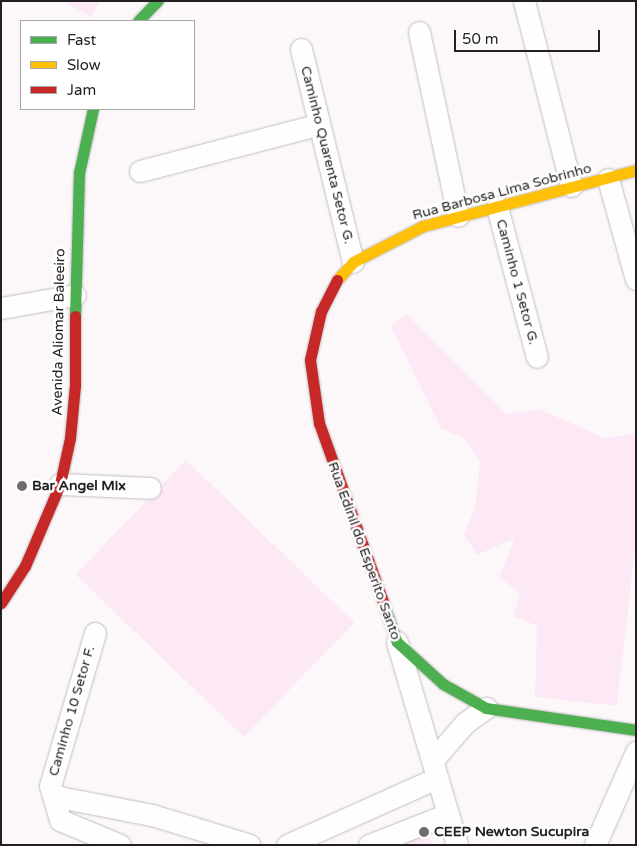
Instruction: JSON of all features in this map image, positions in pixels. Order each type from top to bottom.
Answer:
[{"type":"street","points":[[139,20],[157,1]]},
{"type":"street","points":[[524,1],[571,186]]},
{"type":"street","points":[[419,32],[458,216]]},
{"type":"street","name":"Caminho Quarenta Setor G.","points":[[302,49],[317,124],[353,262]]},
{"type":"street","name":"Avenida Aliomar Baleeiro","points":[[1,603],[25,566],[60,484],[70,438],[75,385],[75,295],[79,173],[93,110]]},
{"type":"street","points":[[140,171],[317,124]]},
{"type":"street","name":"Rua Barbosa Lima Sobrinho","points":[[353,262],[423,226],[636,170]]},
{"type":"street","points":[[608,178],[636,279]]},
{"type":"street","name":"Caminho 1 Setor G.","points":[[497,206],[537,357]]},
{"type":"street","name":"Rua Edinil do Esperito Santo","points":[[353,262],[339,276],[320,311],[310,360],[312,384],[319,423],[341,493],[397,642],[457,845]]},
{"type":"street","points":[[1,308],[75,295]]},
{"type":"street","points":[[60,484],[150,488]]},
{"type":"street","name":"Caminho 10 Setor F.","points":[[95,632],[50,786],[52,792],[59,797],[152,815],[250,845]]},
{"type":"street","points":[[397,642],[443,684],[486,708],[636,730]]},
{"type":"street","points":[[287,845],[435,769],[465,723],[486,708]]},
{"type":"street","points":[[595,845],[636,752]]},
{"type":"street","points":[[52,792],[60,820],[120,845]]},
{"type":"street","points":[[369,845],[448,814]]},
{"type":"shaded area","points":[[62,1],[100,1],[91,17]]},
{"type":"shaded area","points":[[406,314],[506,414],[539,409],[605,438],[636,433],[636,539],[617,706],[535,697],[537,626],[514,616],[520,593],[499,577],[515,538],[477,555],[464,535],[475,507],[480,462],[464,438],[441,428],[391,327]]},
{"type":"shaded area","points":[[186,460],[354,623],[244,737],[76,574]]},
{"type":"shaded area","points":[[427,832],[433,845],[393,845]]},
{"type":"traffic: fast","points":[[139,20],[157,1]]},
{"type":"traffic: fast","points":[[75,316],[79,173],[93,110]]},
{"type":"traffic: fast","points":[[384,605],[397,642],[443,684],[486,708],[636,730]]},
{"type":"traffic: slow","points":[[337,280],[353,262],[423,226],[636,170]]},
{"type":"traffic: jam","points":[[337,280],[321,311],[310,360],[319,423],[384,605]]},
{"type":"traffic: jam","points":[[1,603],[25,566],[60,484],[70,438],[75,385],[75,316]]},
{"type":"place","name":"Bar Angel Mix","points":[[22,486]]},
{"type":"place","name":"CEEP Newton Sucupira","points":[[424,832]]}]
